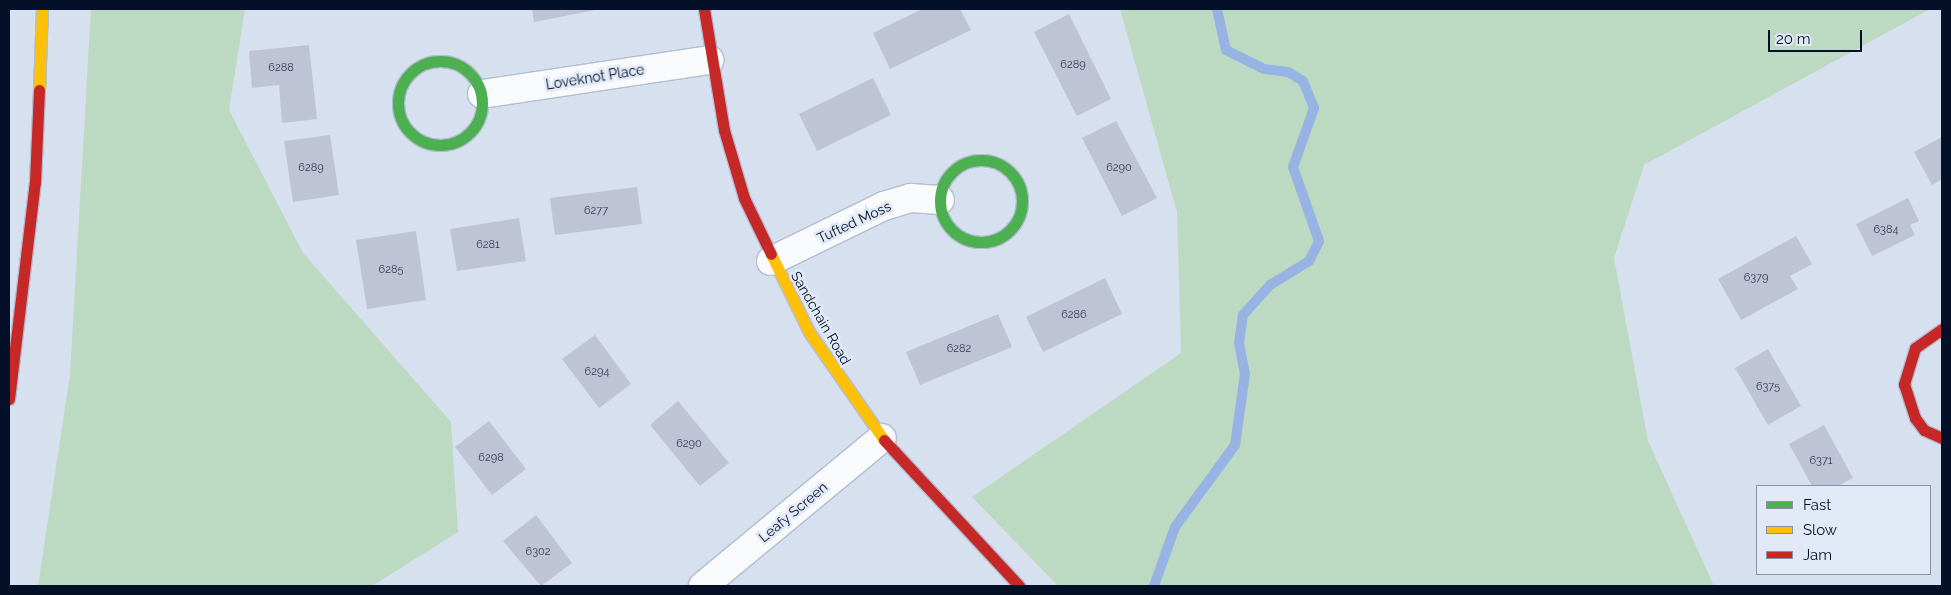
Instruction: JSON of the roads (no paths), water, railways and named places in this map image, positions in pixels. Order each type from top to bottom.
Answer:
[{"type":"street","points":[[9,399],[35,182],[42,9]]},
{"type":"street","name":"Sandchain Road","points":[[704,9],[709,60],[744,198],[771,261],[809,332],[882,438],[1019,586]]},
{"type":"street","name":"Loveknot Place","points":[[482,94],[709,60]]},
{"type":"street","points":[[427,63],[460,66],[474,78],[482,94],[482,111],[469,135],[442,146],[412,135],[398,112],[403,82],[427,63]]},
{"type":"street","points":[[972,161],[1006,168],[1022,195],[1015,225],[991,241],[973,242],[950,228],[940,200],[945,181],[972,161]]},
{"type":"street","name":"Tufted Moss","points":[[771,261],[884,206],[911,198],[940,200]]},
{"type":"street","points":[[1942,329],[1915,348],[1904,384],[1915,418],[1924,430],[1942,438]]},
{"type":"street","name":"Leafy Screen","points":[[703,586],[882,438]]},
{"type":"waterway","points":[[1154,586],[1175,527],[1235,445],[1245,374],[1239,343],[1243,315],[1270,285],[1309,261],[1319,241],[1293,167],[1314,108],[1303,81],[1288,72],[1264,69],[1226,50],[1217,9]]}]
